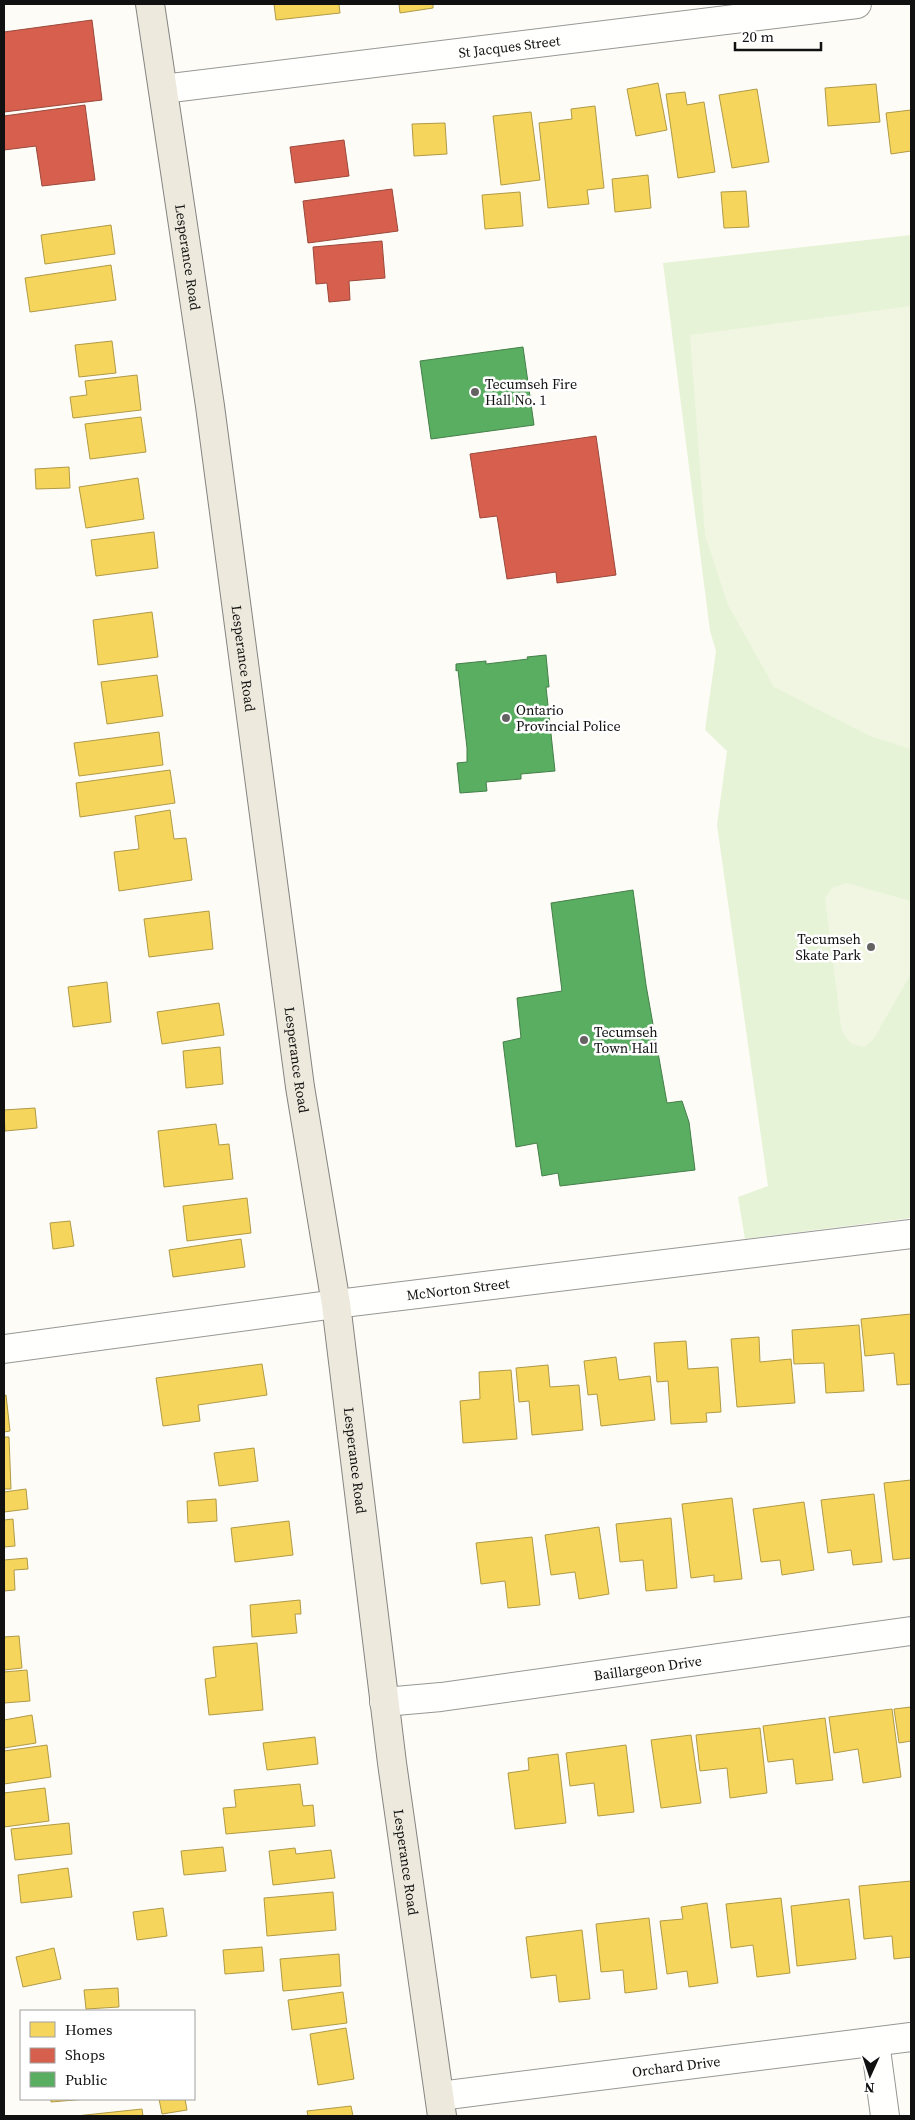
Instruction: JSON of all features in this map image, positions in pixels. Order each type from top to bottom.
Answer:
[{"type":"main road","name":"Lesperance Road","points":[[150,4],[210,406],[300,1087],[336,1304],[384,1702],[441,2106]]},
{"type":"street","name":"St Jacques Street","points":[[163,89],[857,4]]},
{"type":"street","name":"McNorton Street","points":[[4,1349],[336,1304],[911,1234]]},
{"type":"street","name":"Baillargeon Drive","points":[[384,1702],[440,1697],[911,1631]]},
{"type":"street","name":"Orchard Drive","points":[[441,2106],[911,2037]]},
{"type":"street","points":[[875,2042],[885,2116]]},
{"type":"green space","points":[[911,235],[911,1218],[745,1239],[738,1197],[768,1186],[717,825],[727,751],[705,730],[716,651],[710,631],[663,263]]},
{"type":"green space","points":[[911,306],[911,749],[872,737],[774,687],[728,605],[705,535],[690,335]]},
{"type":"green space","name":"Tecumseh Skate Park","points":[[847,883],[911,901],[911,974],[873,1040],[864,1047],[849,1041],[841,1027],[825,898],[832,888]]},
{"type":"building: Homes","points":[[274,4],[339,4],[340,13],[276,20]]},
{"type":"building: Homes","points":[[399,4],[433,4],[433,8],[400,13]]},
{"type":"building: Homes","points":[[658,83],[667,130],[636,136],[627,89]]},
{"type":"building: Homes","points":[[876,84],[880,122],[828,126],[825,88]]},
{"type":"building: Homes","points":[[757,89],[769,162],[732,168],[719,95]]},
{"type":"building: Homes","points":[[685,92],[687,105],[704,102],[715,172],[678,178],[666,94]]},
{"type":"building: Homes","points":[[595,106],[604,188],[587,190],[589,204],[548,208],[539,123],[572,119],[571,109]]},
{"type":"building: Homes","points":[[911,110],[911,151],[891,154],[886,113]]},
{"type":"building: Homes","points":[[531,112],[540,180],[501,185],[493,116]]},
{"type":"building: Homes","points":[[445,123],[447,154],[414,156],[412,124]]},
{"type":"building: Homes","points":[[648,175],[651,208],[615,212],[612,179]]},
{"type":"building: Homes","points":[[746,191],[749,227],[724,228],[721,192]]},
{"type":"building: Homes","points":[[520,192],[523,226],[485,229],[482,195]]},
{"type":"building: Homes","points":[[111,225],[115,254],[45,264],[41,235]]},
{"type":"building: Homes","points":[[111,265],[116,300],[30,312],[25,278]]},
{"type":"building: Homes","points":[[112,341],[116,373],[79,377],[75,345]]},
{"type":"building: Homes","points":[[137,375],[141,410],[73,418],[70,397],[87,395],[85,381]]},
{"type":"building: Homes","points":[[141,417],[146,452],[90,459],[85,424]]},
{"type":"building: Homes","points":[[69,467],[70,488],[36,489],[35,469]]},
{"type":"building: Homes","points":[[138,478],[144,519],[86,528],[79,487]]},
{"type":"building: Homes","points":[[154,532],[158,568],[96,576],[91,540]]},
{"type":"building: Homes","points":[[152,612],[158,657],[98,665],[93,620]]},
{"type":"building: Homes","points":[[157,675],[163,716],[107,724],[101,682]]},
{"type":"building: Homes","points":[[159,732],[163,765],[79,776],[74,743]]},
{"type":"building: Homes","points":[[170,770],[175,803],[80,817],[76,783]]},
{"type":"building: Homes","points":[[170,810],[174,839],[186,838],[192,880],[119,891],[114,852],[139,849],[135,816]]},
{"type":"building: Homes","points":[[209,911],[213,949],[149,957],[144,919]]},
{"type":"building: Homes","points":[[107,982],[111,1022],[73,1027],[68,987]]},
{"type":"building: Homes","points":[[219,1003],[224,1035],[162,1044],[157,1012]]},
{"type":"building: Homes","points":[[220,1047],[223,1084],[186,1088],[183,1051]]},
{"type":"building: Homes","points":[[35,1108],[37,1128],[5,1131],[4,1110]]},
{"type":"building: Homes","points":[[216,1124],[219,1145],[229,1144],[233,1179],[164,1187],[158,1131]]},
{"type":"building: Homes","points":[[247,1198],[251,1233],[187,1241],[183,1206]]},
{"type":"building: Homes","points":[[70,1221],[74,1246],[53,1249],[50,1223]]},
{"type":"building: Homes","points":[[241,1239],[245,1267],[173,1277],[169,1250]]},
{"type":"building: Homes","points":[[911,1314],[911,1384],[897,1385],[894,1353],[865,1356],[861,1319]]},
{"type":"building: Homes","points":[[859,1325],[864,1391],[826,1393],[824,1363],[794,1364],[792,1330]]},
{"type":"building: Homes","points":[[759,1337],[760,1362],[791,1359],[795,1403],[737,1407],[731,1339]]},
{"type":"building: Homes","points":[[686,1341],[688,1369],[718,1367],[721,1412],[706,1413],[707,1422],[671,1424],[668,1381],[657,1382],[654,1343]]},
{"type":"building: Homes","points":[[616,1357],[619,1380],[650,1376],[655,1420],[601,1426],[597,1394],[588,1395],[584,1361]]},
{"type":"building: Homes","points":[[262,1364],[267,1395],[198,1405],[200,1421],[163,1426],[156,1378]]},
{"type":"building: Homes","points":[[548,1365],[550,1387],[579,1385],[583,1430],[532,1435],[529,1401],[519,1402],[516,1368]]},
{"type":"building: Homes","points":[[511,1370],[517,1439],[463,1443],[460,1401],[480,1399],[479,1372]]},
{"type":"building: Homes","points":[[6,1395],[10,1431],[4,1432],[4,1396]]},
{"type":"building: Homes","points":[[4,1437],[9,1437],[11,1489],[4,1489]]},
{"type":"building: Homes","points":[[254,1448],[258,1481],[219,1486],[214,1453]]},
{"type":"building: Homes","points":[[911,1480],[911,1558],[893,1560],[884,1483]]},
{"type":"building: Homes","points":[[26,1489],[28,1509],[4,1512],[4,1492]]},
{"type":"building: Homes","points":[[874,1494],[882,1562],[853,1565],[851,1550],[828,1553],[821,1500]]},
{"type":"building: Homes","points":[[732,1498],[742,1579],[714,1582],[714,1575],[691,1578],[682,1504]]},
{"type":"building: Homes","points":[[216,1499],[217,1521],[188,1523],[187,1501]]},
{"type":"building: Homes","points":[[804,1502],[814,1570],[782,1575],[780,1560],[761,1562],[753,1509]]},
{"type":"building: Homes","points":[[671,1518],[677,1588],[646,1591],[643,1560],[620,1562],[616,1524]]},
{"type":"building: Homes","points":[[13,1519],[15,1546],[4,1547],[4,1520]]},
{"type":"building: Homes","points":[[289,1521],[293,1555],[235,1562],[231,1528]]},
{"type":"building: Homes","points":[[599,1527],[609,1594],[579,1599],[575,1572],[551,1575],[545,1535]]},
{"type":"building: Homes","points":[[532,1537],[540,1605],[508,1608],[505,1581],[481,1584],[476,1543]]},
{"type":"building: Homes","points":[[27,1558],[28,1569],[14,1570],[15,1590],[4,1591],[4,1560]]},
{"type":"building: Homes","points":[[300,1600],[301,1614],[295,1614],[297,1633],[252,1637],[250,1605]]},
{"type":"building: Homes","points":[[19,1636],[22,1668],[4,1670],[4,1637]]},
{"type":"building: Homes","points":[[257,1643],[263,1710],[209,1715],[205,1679],[216,1677],[213,1647]]},
{"type":"building: Homes","points":[[27,1670],[30,1701],[4,1703],[4,1672]]},
{"type":"building: Homes","points":[[911,1707],[911,1741],[899,1743],[894,1709]]},
{"type":"building: Homes","points":[[892,1709],[901,1777],[863,1783],[858,1749],[834,1753],[829,1717]]},
{"type":"building: Homes","points":[[32,1715],[36,1743],[4,1748],[4,1720]]},
{"type":"building: Homes","points":[[825,1718],[833,1780],[796,1784],[793,1759],[768,1762],[763,1726]]},
{"type":"building: Homes","points":[[760,1728],[767,1793],[730,1798],[727,1768],[700,1771],[696,1735]]},
{"type":"building: Homes","points":[[691,1735],[701,1803],[661,1808],[651,1740]]},
{"type":"building: Homes","points":[[315,1737],[318,1764],[267,1770],[263,1743]]},
{"type":"building: Homes","points":[[47,1745],[51,1777],[4,1784],[4,1751]]},
{"type":"building: Homes","points":[[626,1745],[634,1812],[598,1816],[594,1783],[570,1786],[566,1753]]},
{"type":"building: Homes","points":[[558,1754],[566,1823],[515,1829],[508,1773],[529,1770],[528,1758]]},
{"type":"building: Homes","points":[[300,1784],[303,1806],[313,1805],[315,1826],[226,1834],[223,1808],[236,1807],[234,1790]]},
{"type":"building: Homes","points":[[45,1788],[49,1821],[4,1827],[4,1793]]},
{"type":"building: Homes","points":[[69,1823],[72,1854],[15,1860],[11,1829]]},
{"type":"building: Homes","points":[[223,1847],[226,1871],[184,1875],[181,1851]]},
{"type":"building: Homes","points":[[295,1848],[296,1854],[331,1850],[335,1878],[273,1885],[269,1851]]},
{"type":"building: Homes","points":[[68,1868],[72,1897],[21,1903],[18,1875]]},
{"type":"building: Homes","points":[[911,1881],[911,1957],[894,1959],[892,1936],[864,1939],[859,1886]]},
{"type":"building: Homes","points":[[333,1892],[336,1930],[267,1936],[264,1898]]},
{"type":"building: Homes","points":[[781,1898],[790,1973],[757,1977],[753,1945],[731,1948],[726,1904]]},
{"type":"building: Homes","points":[[849,1899],[856,1959],[797,1966],[791,1906]]},
{"type":"building: Homes","points":[[707,1903],[718,1983],[689,1987],[687,1971],[667,1974],[660,1921],[683,1919],[681,1907]]},
{"type":"building: Homes","points":[[163,1908],[167,1936],[137,1940],[133,1912]]},
{"type":"building: Homes","points":[[649,1918],[657,1989],[625,1993],[623,1970],[601,1972],[596,1924]]},
{"type":"building: Homes","points":[[582,1930],[590,1999],[559,2002],[556,1975],[531,1978],[526,1937]]},
{"type":"building: Homes","points":[[262,1947],[264,1971],[225,1974],[223,1950]]},
{"type":"building: Homes","points":[[54,1948],[61,1979],[23,1987],[16,1957]]},
{"type":"building: Homes","points":[[339,1954],[341,1986],[283,1991],[280,1959]]},
{"type":"building: Homes","points":[[118,1988],[119,2007],[86,2009],[84,1990]]},
{"type":"building: Homes","points":[[343,1992],[347,2023],[292,2030],[288,2000]]},
{"type":"building: Homes","points":[[346,2028],[354,2079],[318,2085],[310,2034]]},
{"type":"building: Homes","points":[[51,2100],[74,2100],[51,2102]]},
{"type":"building: Homes","points":[[159,2100],[185,2100],[187,2110],[162,2114]]},
{"type":"building: Homes","points":[[351,2106],[353,2116],[308,2116],[307,2111]]},
{"type":"building: Homes","points":[[142,2109],[143,2116],[76,2116]]},
{"type":"building: Shops","points":[[92,20],[102,100],[4,112],[4,32]]},
{"type":"building: Shops","points":[[85,105],[95,180],[42,186],[36,146],[4,150],[4,116]]},
{"type":"building: Shops","points":[[344,140],[349,176],[295,183],[290,147]]},
{"type":"building: Shops","points":[[392,189],[398,231],[308,243],[303,201]]},
{"type":"building: Shops","points":[[382,241],[385,278],[349,281],[350,300],[329,302],[327,283],[316,284],[313,247]]},
{"type":"building: Shops","points":[[596,436],[616,575],[557,583],[556,572],[507,579],[497,516],[480,518],[470,454]]},
{"type":"building: Public","points":[[523,347],[534,425],[431,439],[420,361]]},
{"type":"building: Public","name":"Ontario Provincial Police","points":[[546,655],[549,687],[546,687],[555,771],[521,774],[521,779],[486,782],[487,791],[460,793],[457,763],[467,762],[467,748],[456,664],[486,661],[486,664]]},
{"type":"building: Public","name":"Tecumseh Town Hall","points":[[633,890],[646,985],[667,1103],[682,1101],[689,1122],[695,1170],[560,1186],[558,1173],[542,1176],[537,1143],[516,1147],[503,1042],[521,1038],[517,998],[562,991],[551,903]]},
{"type":"place","name":"Tecumseh Fire Hall No. 1","points":[[475,392]]},
{"type":"place","name":"Ontario Provincial Police","points":[[506,718]]},
{"type":"place","name":"Tecumseh Skate Park","points":[[871,947]]},
{"type":"place","name":"Tecumseh Town Hall","points":[[584,1040]]}]
